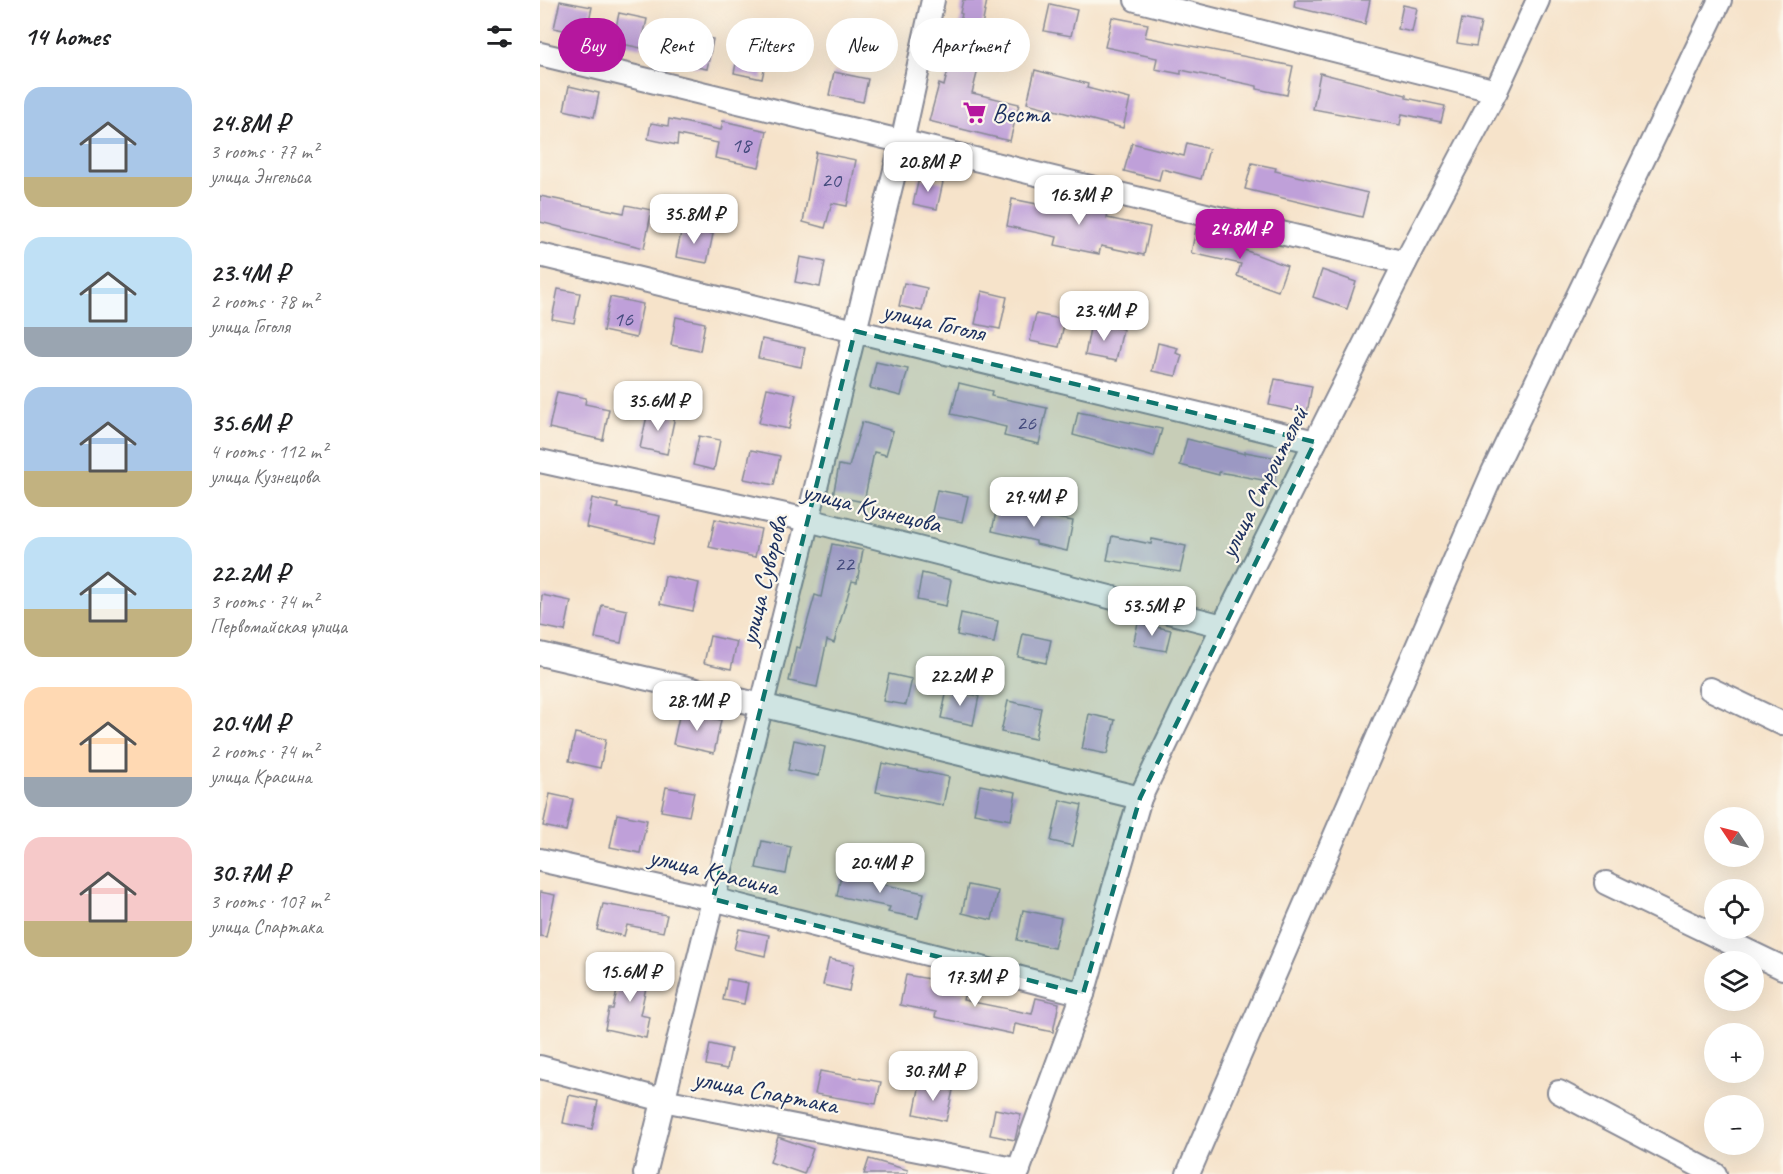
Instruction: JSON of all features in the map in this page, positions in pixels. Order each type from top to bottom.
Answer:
[{"type":"street","name":"улица Суворова","points":[[645,1174],[902,142],[933,0]]},
{"type":"street","points":[[1136,0],[1496,91]]},
{"type":"street","name":"улица Строителей","points":[[1018,1172],[1083,994],[1140,798],[1222,626],[1405,263],[1496,91],[1538,0]]},
{"type":"street","points":[[1188,1174],[1493,472],[1720,0]]},
{"type":"street","points":[[540,54],[1405,263]]},
{"type":"street","name":"улица Гоголя","points":[[540,255],[1315,442]]},
{"type":"street","name":"улица Кузнецова","points":[[540,461],[808,520],[1222,626]]},
{"type":"street","points":[[540,654],[761,705],[1140,798]]},
{"type":"street","points":[[1710,689],[1783,723]]},
{"type":"street","name":"улица Красина","points":[[540,860],[713,899],[1083,994]]},
{"type":"street","points":[[1606,883],[1783,968]]},
{"type":"street","name":"улица Спартака","points":[[540,1067],[663,1100],[1018,1172]]},
{"type":"street","points":[[1559,1092],[1715,1174]]},
{"type":"highlighted area","points":[[855,331],[1315,442],[1140,798],[1083,994],[713,899]]},
{"type":"building","name":"Веста","points":[[963,0],[987,0],[984,18],[961,18]]},
{"type":"building","points":[[1295,0],[1370,0],[1365,24],[1294,7]]},
{"type":"building","points":[[560,1],[592,7],[590,18],[558,18],[558,29],[554,28]]},
{"type":"building","points":[[1050,4],[1077,10],[1071,36],[1044,31]]},
{"type":"building","points":[[1403,5],[1417,8],[1412,32],[1398,29]]},
{"type":"building","points":[[619,13],[642,18],[638,18],[638,47],[626,45],[626,18],[618,18]]},
{"type":"building","points":[[1112,17],[1148,24],[1145,37],[1293,66],[1287,95],[1257,89],[1257,86],[1181,70],[1181,74],[1155,69],[1157,58],[1105,47]]},
{"type":"building","points":[[1462,19],[1481,23],[1476,46],[1457,43]]},
{"type":"building","points":[[1035,70],[1088,84],[1087,88],[1130,99],[1123,128],[1027,103]]},
{"type":"building","points":[[734,72],[764,72],[762,79]]},
{"type":"building","points":[[834,72],[868,79],[863,102],[829,95]]},
{"type":"building","name":"Веста","points":[[948,72],[977,72],[972,93],[1019,104],[1010,141],[929,121],[939,84],[944,86]]},
{"type":"building","points":[[1320,73],[1406,95],[1406,98],[1445,106],[1441,122],[1402,114],[1400,125],[1313,109]]},
{"type":"building","points":[[569,86],[599,93],[594,117],[564,110]]},
{"type":"building","points":[[669,119],[721,130],[723,121],[767,131],[759,167],[715,158],[718,143],[678,135],[677,145],[648,139],[651,123],[668,126]]},
{"type":"building","points":[[1132,143],[1184,156],[1187,143],[1209,149],[1201,179],[1162,169],[1159,180],[1124,171]]},
{"type":"building","points":[[816,152],[856,160],[847,206],[832,203],[825,228],[803,222]]},
{"type":"building","points":[[1252,163],[1276,168],[1275,171],[1368,193],[1362,217],[1245,189]]},
{"type":"building","points":[[919,178],[943,182],[937,209],[913,204]]},
{"type":"building","points":[[540,196],[624,213],[626,205],[652,210],[644,248],[540,222]]},
{"type":"building","points":[[1065,196],[1109,205],[1107,218],[1150,227],[1144,255],[1101,246],[1099,254],[1055,245],[1057,237],[1007,226],[1012,199],[1062,209]]},
{"type":"building","points":[[682,227],[713,234],[707,263],[676,257]]},
{"type":"building","points":[[1196,229],[1224,235],[1223,242],[1287,266],[1278,291],[1237,276],[1241,264],[1191,253]]},
{"type":"building","points":[[800,257],[825,262],[820,287],[795,282]]},
{"type":"building","points":[[1322,270],[1356,282],[1347,309],[1313,297]]},
{"type":"building","points":[[904,283],[927,288],[922,311],[899,306]]},
{"type":"building","points":[[558,289],[580,293],[574,323],[552,319]]},
{"type":"building","points":[[982,291],[1007,297],[1000,329],[975,324]]},
{"type":"building","points":[[610,297],[643,304],[636,338],[603,331]]},
{"type":"building","points":[[1036,314],[1065,320],[1059,347],[1030,341]]},
{"type":"building","points":[[676,317],[705,323],[700,351],[671,345]]},
{"type":"building","points":[[1091,323],[1123,329],[1116,361],[1085,355]]},
{"type":"building","points":[[762,339],[805,348],[801,367],[758,358]]},
{"type":"building","points":[[1158,343],[1178,348],[1176,353],[1182,355],[1176,376],[1152,371]]},
{"type":"building","points":[[876,362],[908,369],[901,396],[870,388]]},
{"type":"building","points":[[1275,379],[1312,386],[1307,413],[1269,405]]},
{"type":"building","points":[[959,383],[992,391],[991,396],[1047,408],[1039,444],[1004,436],[1006,427],[951,414]]},
{"type":"building","points":[[767,388],[796,394],[789,429],[759,423]]},
{"type":"building","points":[[557,392],[586,398],[585,404],[609,409],[603,440],[549,428]]},
{"type":"building","points":[[648,411],[675,416],[667,454],[640,448]]},
{"type":"building","points":[[1078,412],[1162,429],[1154,457],[1073,435]]},
{"type":"building","points":[[862,422],[893,431],[886,455],[874,452],[864,502],[833,496],[839,465],[849,467]]},
{"type":"building","points":[[699,436],[720,440],[714,470],[693,465]]},
{"type":"building","points":[[1187,439],[1245,454],[1245,452],[1278,458],[1273,482],[1219,472],[1219,475],[1180,465]]},
{"type":"building","points":[[751,450],[780,456],[774,485],[744,479]]},
{"type":"building","points":[[937,490],[968,496],[962,522],[931,516]]},
{"type":"building","points":[[592,498],[618,504],[617,508],[660,516],[654,543],[586,527]]},
{"type":"building","points":[[997,507],[1073,521],[1067,551],[992,531]]},
{"type":"building","points":[[715,519],[761,529],[755,557],[709,547]]},
{"type":"building","points":[[1112,536],[1151,544],[1152,539],[1186,546],[1180,572],[1107,560]]},
{"type":"building","points":[[832,544],[863,550],[857,582],[852,581],[834,643],[827,640],[817,687],[789,681],[796,647],[800,648],[815,595],[821,597]]},
{"type":"building","points":[[922,573],[951,580],[946,606],[917,600]]},
{"type":"building","points":[[665,576],[699,583],[693,611],[660,604]]},
{"type":"building","points":[[542,595],[571,601],[565,631],[540,626]]},
{"type":"building","points":[[602,605],[627,610],[621,643],[595,638]]},
{"type":"building","points":[[961,613],[998,621],[994,643],[957,635]]},
{"type":"building","points":[[1138,623],[1171,630],[1166,651],[1133,645]]},
{"type":"building","points":[[1023,634],[1051,640],[1046,663],[1018,657]]},
{"type":"building","points":[[710,636],[737,642],[731,669],[704,663]]},
{"type":"building","points":[[889,674],[912,679],[906,705],[883,701]]},
{"type":"building","points":[[947,690],[979,696],[973,725],[941,718]]},
{"type":"building","points":[[1008,701],[1041,708],[1035,739],[1001,732]]},
{"type":"building","points":[[680,712],[721,720],[714,753],[673,744]]},
{"type":"building","points":[[1089,714],[1115,720],[1107,754],[1082,749]]},
{"type":"building","points":[[575,733],[606,739],[600,768],[569,761]]},
{"type":"building","points":[[794,740],[825,747],[819,776],[788,770]]},
{"type":"building","points":[[882,763],[949,777],[943,805],[876,792]]},
{"type":"building","points":[[980,785],[1016,792],[1011,820],[974,813]]},
{"type":"building","points":[[666,787],[694,792],[689,816],[661,811]]},
{"type":"building","points":[[550,794],[573,799],[566,831],[543,826]]},
{"type":"building","points":[[1060,800],[1082,805],[1073,846],[1051,841]]},
{"type":"building","points":[[617,814],[647,820],[640,853],[610,847]]},
{"type":"building","points":[[762,841],[791,847],[786,874],[756,868]]},
{"type":"building","points":[[842,870],[874,877],[872,882],[924,893],[918,918],[888,912],[890,907],[837,896]]},
{"type":"building","points":[[968,885],[998,891],[992,920],[962,913]]},
{"type":"building","points":[[540,892],[555,895],[546,937],[540,936]]},
{"type":"building","points":[[603,904],[667,915],[663,932],[627,925],[624,936],[597,930]]},
{"type":"building","points":[[1023,910],[1061,918],[1054,948],[1017,940]]},
{"type":"building","points":[[739,929],[769,935],[765,956],[734,949]]},
{"type":"building","points":[[829,959],[854,964],[849,991],[823,985]]},
{"type":"building","points":[[623,963],[650,969],[640,1015],[650,1017],[646,1038],[605,1029],[609,1009],[613,1009]]},
{"type":"building","points":[[906,975],[930,979],[929,984],[965,992],[963,1000],[1032,1014],[1036,998],[1059,1003],[1053,1032],[1015,1024],[1013,1034],[935,1017],[936,1012],[900,1005]]},
{"type":"building","points":[[727,979],[748,983],[744,1004],[723,1000]]},
{"type":"building","points":[[710,1044],[731,1049],[727,1069],[706,1065]]},
{"type":"building","points":[[820,1071],[881,1082],[876,1104],[815,1094]]},
{"type":"building","points":[[920,1084],[953,1090],[946,1121],[914,1114]]},
{"type":"building","points":[[569,1095],[598,1101],[592,1129],[563,1123]]},
{"type":"building","points":[[995,1109],[1021,1114],[1015,1140],[990,1135]]},
{"type":"building","points":[[778,1137],[813,1149],[804,1174],[770,1162]]},
{"type":"building","points":[[869,1159],[908,1170],[907,1174],[864,1174]]},
{"type":"place","name":"Веста","points":[[974,113]]}]
